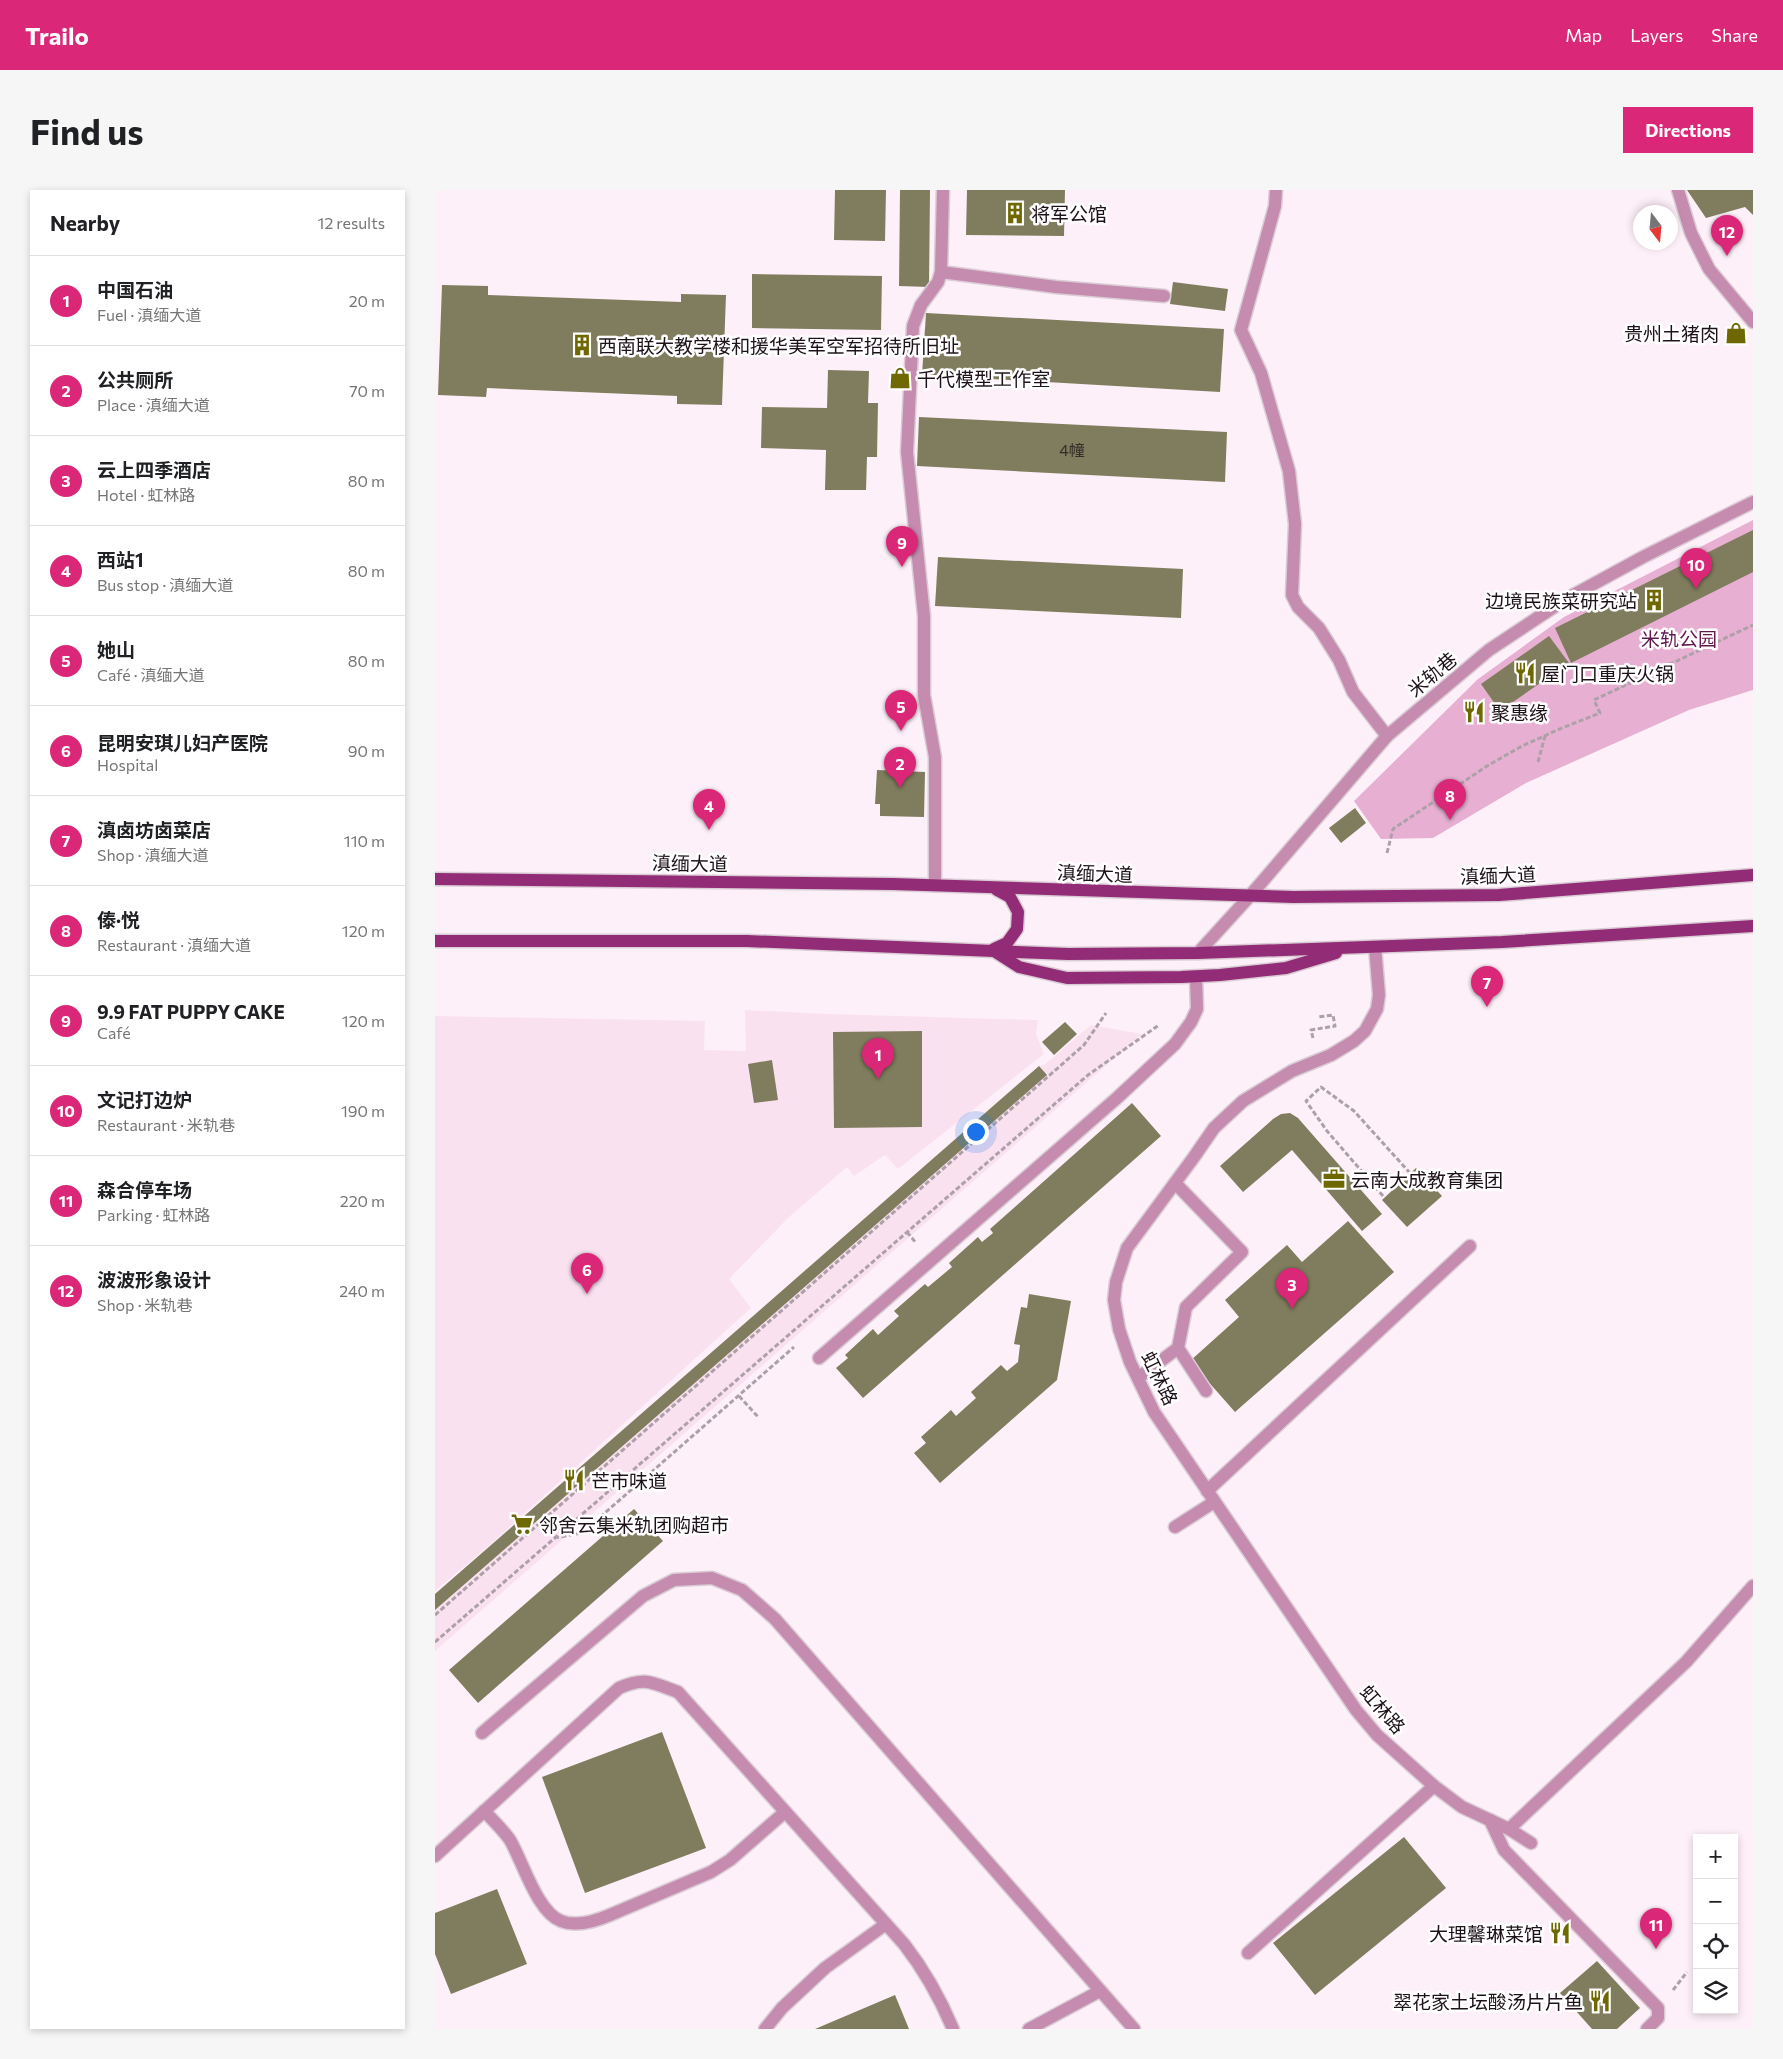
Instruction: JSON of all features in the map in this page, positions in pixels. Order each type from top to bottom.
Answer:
[{"type":"main road","name":"滇缅大道","points":[[435,879],[935,885],[1249,897],[1499,895],[1753,875]]},
{"type":"main road","points":[[992,950],[1007,943],[1017,929],[1018,912],[1010,897],[995,888]]},
{"type":"main road","points":[[435,941],[747,941],[1068,954],[1198,953],[1502,942],[1753,926]]},
{"type":"main road","points":[[992,950],[1019,967],[1067,978],[1196,976],[1286,968],[1354,948]]},
{"type":"street","points":[[935,885],[935,756],[925,694],[924,616],[907,452],[913,326],[921,305],[938,282],[941,272],[943,190]]},
{"type":"street","points":[[1276,190],[1275,206],[1241,330],[1261,373],[1289,471],[1295,524],[1292,595],[1298,607],[1319,628],[1339,660],[1353,692],[1387,736]]},
{"type":"street","points":[[1678,190],[1691,233],[1709,269],[1733,295],[1753,322]]},
{"type":"street","points":[[941,272],[1057,287],[1164,296]]},
{"type":"street","name":"米轨巷","points":[[1198,953],[1249,897],[1387,736],[1489,650],[1567,599],[1643,557],[1753,502]]},
{"type":"street","name":"虹林路","points":[[1375,947],[1378,1002],[1377,1008],[1365,1031],[1354,1041],[1331,1054],[1285,1074],[1243,1100],[1214,1128],[1127,1248],[1116,1282],[1114,1300],[1119,1330],[1130,1362],[1154,1412],[1356,1710],[1377,1735],[1434,1786],[1462,1807],[1509,1828],[1531,1843]]},
{"type":"street","points":[[819,1358],[1117,1098],[1175,1044],[1191,1022],[1197,1009],[1196,976]]},
{"type":"street","points":[[1138,1378],[1178,1348],[1186,1307],[1242,1252],[1175,1183]]},
{"type":"street","points":[[1175,1528],[1210,1497],[1470,1246]]},
{"type":"street","points":[[1178,1348],[1206,1391]]},
{"type":"street","points":[[482,1733],[643,1596],[674,1580],[712,1578],[742,1590],[775,1619],[1134,2029]]},
{"type":"street","points":[[1509,1828],[1686,1662],[1753,1586]]},
{"type":"street","points":[[435,1856],[619,1688],[633,1681],[649,1681],[678,1692],[886,1924],[923,1968],[941,2000],[953,2029]]},
{"type":"street","points":[[1248,1953],[1434,1786]]},
{"type":"street","points":[[484,1811],[510,1840],[540,1900],[549,1913],[561,1921],[579,1923],[595,1921],[711,1872],[730,1860],[785,1812]]},
{"type":"street","points":[[1490,1820],[1504,1850],[1596,1953],[1658,2008],[1658,2018],[1647,2029]]},
{"type":"street","points":[[765,2029],[782,2008],[825,1968],[886,1924]]},
{"type":"street","points":[[1029,2029],[1100,1991]]},
{"type":"path","points":[[1387,853],[1393,829],[1487,766],[1545,735],[1600,713],[1595,700],[1753,625]]},
{"type":"path","points":[[1538,762],[1545,735]]},
{"type":"path","points":[[435,1615],[1084,1045],[1106,1013]]},
{"type":"path","points":[[1318,1016],[1333,1014],[1335,1026],[1322,1027]]},
{"type":"path","points":[[435,1642],[1088,1075],[1166,1019]]},
{"type":"path","points":[[1383,1196],[1327,1131],[1306,1101],[1321,1087],[1354,1111],[1410,1173]]},
{"type":"path","points":[[907,1232],[914,1240]]},
{"type":"path","points":[[553,1538],[582,1533],[794,1347]]},
{"type":"path","points":[[739,1396],[759,1418]]},
{"type":"shaded area","points":[[745,1010],[1038,1020],[1036,1034],[1044,1054],[898,1169],[885,1155],[854,1176],[847,1167],[788,1218],[729,1279],[751,1308],[492,1543],[435,1591],[435,1016],[705,1021],[704,1050],[746,1051]]},
{"type":"shaded area","points":[[1091,1025],[1142,1034],[435,1651],[435,1594],[1039,1066],[1044,1065]]},
{"type":"green space","name":"米轨公园","points":[[1753,520],[1753,690],[1689,710],[1526,783],[1433,838],[1381,839],[1354,801],[1478,679],[1564,617]]},
{"type":"building","points":[[835,190],[886,190],[885,241],[834,240]]},
{"type":"building","points":[[900,190],[930,190],[929,287],[899,286]]},
{"type":"building","name":"将军公馆","points":[[967,190],[1065,190],[1064,236],[966,235]]},
{"type":"building","points":[[1687,190],[1753,190],[1753,215],[1745,207],[1706,218]]},
{"type":"building","points":[[752,274],[882,276],[881,330],[752,328]]},
{"type":"building","points":[[1173,282],[1228,289],[1225,311],[1170,304]]},
{"type":"building","name":"西南联大教学楼和援华美军空军招待所旧址","points":[[442,285],[488,286],[488,295],[681,302],[681,294],[726,295],[722,405],[677,404],[677,396],[487,388],[486,397],[438,395]]},
{"type":"building","points":[[926,313],[1224,329],[1220,392],[922,375]]},
{"type":"building","points":[[828,370],[869,371],[868,403],[878,403],[877,457],[867,457],[866,490],[825,490],[826,450],[761,448],[762,407],[827,408]]},
{"type":"building","points":[[919,417],[1227,432],[1225,482],[917,466]]},
{"type":"building","name":"边境民族菜研究站","points":[[1753,530],[1753,572],[1571,663],[1555,628]]},
{"type":"building","points":[[938,557],[1183,569],[1181,618],[935,606]]},
{"type":"building","name":"屋门口重庆火锅","points":[[1549,636],[1569,663],[1500,711],[1481,684]]},
{"type":"building","points":[[877,770],[925,772],[924,817],[880,816],[880,804],[875,804]]},
{"type":"building","points":[[1355,808],[1366,823],[1341,843],[1329,828]]},
{"type":"building","points":[[1065,1022],[1077,1034],[1054,1055],[1042,1042]]},
{"type":"building","points":[[922,1031],[922,1127],[834,1128],[833,1032]]},
{"type":"building","points":[[772,1060],[778,1100],[754,1103],[748,1064]]},
{"type":"building","points":[[1039,1066],[1047,1075],[435,1610],[435,1594]]},
{"type":"building","points":[[1132,1103],[1161,1136],[863,1398],[836,1368],[848,1358],[845,1355],[873,1329],[878,1335],[899,1316],[894,1311],[925,1284],[928,1287],[952,1267],[949,1263],[978,1237],[982,1242],[993,1233],[990,1229]]},
{"type":"building","name":"云南大成教育集团","points":[[1290,1113],[1298,1118],[1382,1214],[1362,1231],[1292,1150],[1243,1192],[1220,1166],[1273,1119],[1281,1114]]},
{"type":"building","points":[[1416,1168],[1442,1196],[1407,1227],[1382,1200]]},
{"type":"building","points":[[1348,1221],[1394,1272],[1235,1412],[1190,1361],[1239,1317],[1225,1300],[1287,1245],[1302,1262]]},
{"type":"building","points":[[1029,1294],[1071,1301],[1057,1380],[940,1483],[914,1453],[926,1443],[921,1437],[951,1410],[956,1416],[976,1398],[971,1392],[1001,1365],[1007,1371],[1018,1362],[1020,1345],[1014,1344],[1021,1307],[1027,1308]]},
{"type":"building","points":[[634,1509],[663,1541],[478,1703],[449,1670]]},
{"type":"building","points":[[662,1732],[706,1848],[585,1893],[542,1777]]},
{"type":"building","points":[[1404,1837],[1446,1888],[1315,1995],[1273,1943]]},
{"type":"building","points":[[497,1889],[527,1964],[451,1994],[435,1954],[435,1913]]},
{"type":"building","name":"翠花家土坛酸汤片片鱼","points":[[1597,1961],[1640,2008],[1617,2029],[1592,2029],[1560,1993]]},
{"type":"building","points":[[895,1995],[909,2029],[815,2029]]},
{"type":"place","name":"将军公馆","points":[[1015,213]]},
{"type":"place","name":"波波形象设计","points":[[1727,256]]},
{"type":"place","name":"贵州土猪肉","points":[[1736,333]]},
{"type":"place","name":"西南联大教学楼和援华美军空军招待所旧址","points":[[582,345]]},
{"type":"place","name":"千代模型工作室","points":[[900,378]]},
{"type":"place","name":"9.9 FAT PUPPY CAKE","points":[[902,567]]},
{"type":"place","name":"文记打边炉","points":[[1696,589]]},
{"type":"place","name":"边境民族菜研究站","points":[[1654,600]]},
{"type":"place","name":"屋门口重庆火锅","points":[[1525,673]]},
{"type":"place","name":"聚惠缘","points":[[1474,712]]},
{"type":"place","name":"她山","points":[[901,731]]},
{"type":"place","name":"公共厕所","points":[[900,788]]},
{"type":"place","name":"傣·悦","points":[[1450,820]]},
{"type":"place","name":"西站1","points":[[709,830]]},
{"type":"place","name":"滇卤坊卤菜店","points":[[1487,1007]]},
{"type":"place","name":"中国石油","points":[[878,1079]]},
{"type":"place","name":"云南大成教育集团","points":[[1334,1179]]},
{"type":"place","name":"昆明安琪儿妇产医院","points":[[587,1294]]},
{"type":"place","name":"云上四季酒店","points":[[1292,1309]]},
{"type":"place","name":"芒市味道","points":[[574,1480]]},
{"type":"place","name":"邻舍云集米轨团购超市","points":[[522,1524]]},
{"type":"place","name":"大理馨琳菜馆","points":[[1560,1933]]},
{"type":"place","name":"森合停车场","points":[[1656,1949]]},
{"type":"place","name":"翠花家土坛酸汤片片鱼","points":[[1600,2001]]}]
